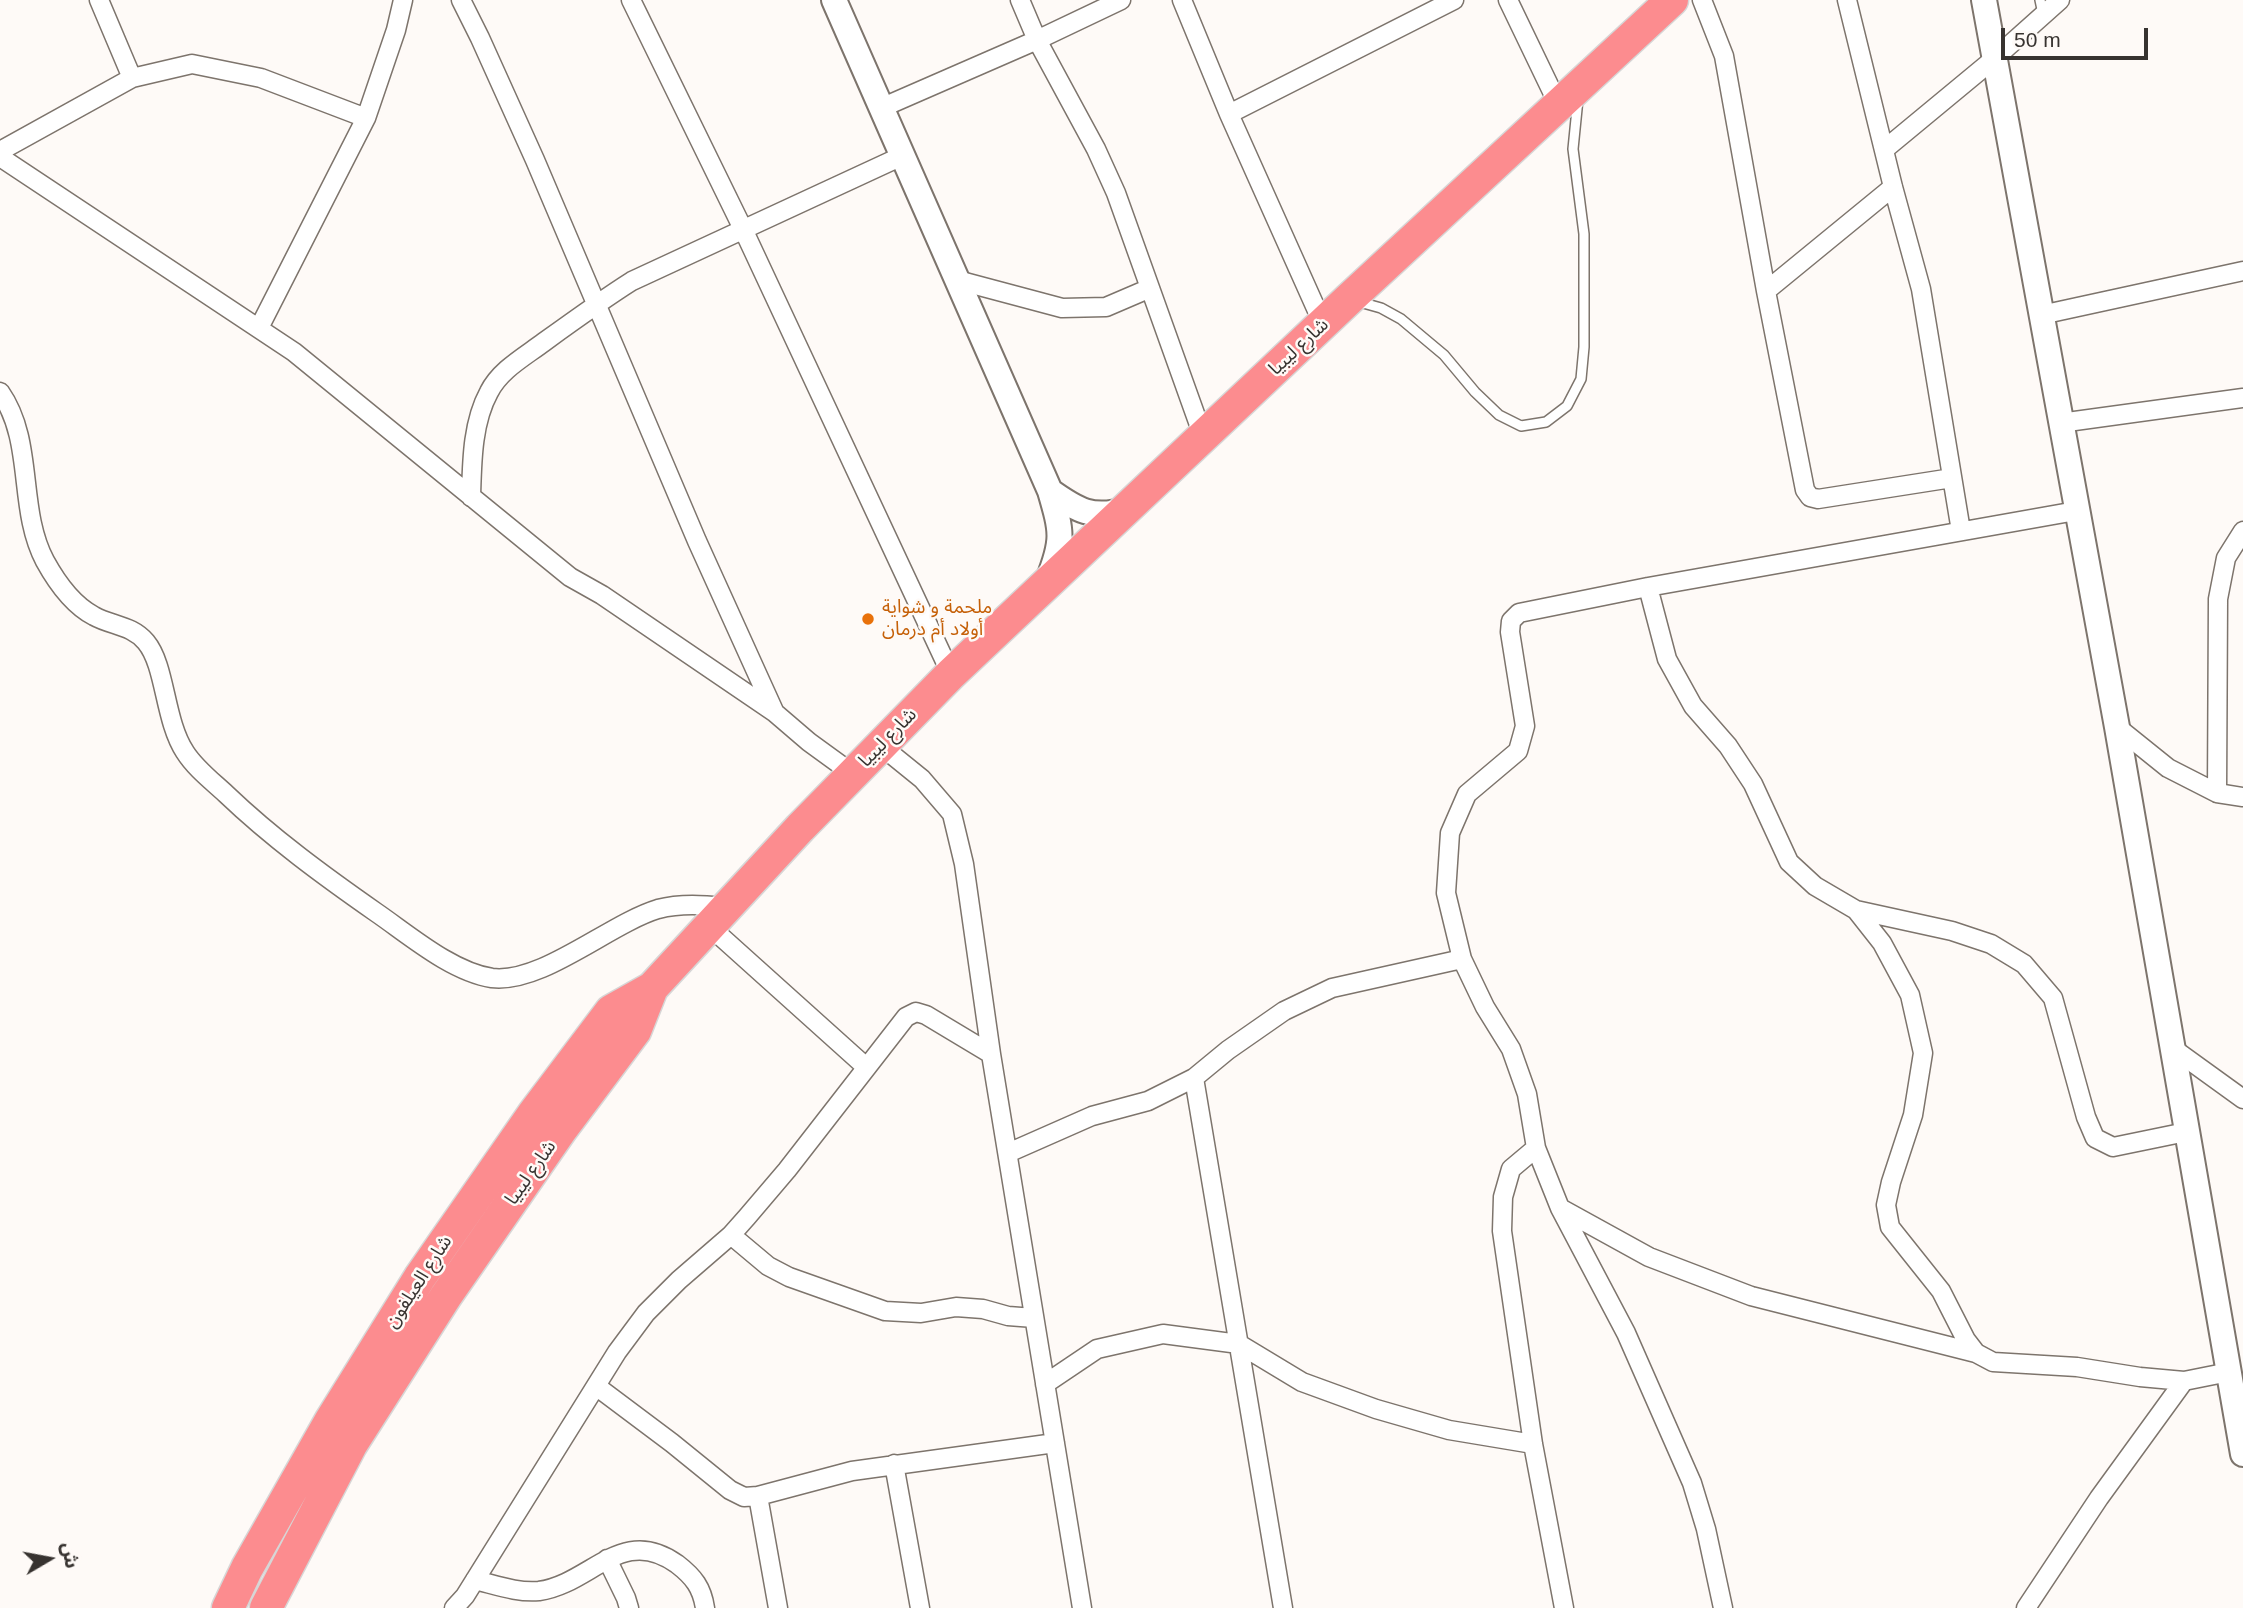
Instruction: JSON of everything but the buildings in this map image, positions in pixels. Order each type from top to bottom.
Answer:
[{"type":"highway","name":"شارع ليبيا","points":[[267,1608],[351,1445],[446,1296],[561,1130],[635,1031],[652,988],[880,745],[951,674],[1349,299],[1672,0]]},
{"type":"highway","name":"شارع العيلفون","points":[[228,1608],[247,1568],[331,1420],[420,1277],[534,1113],[611,1011],[652,988]]},
{"type":"street","points":[[99,0],[132,78]]},
{"type":"street","points":[[259,328],[366,118],[396,30],[403,0]]},
{"type":"street","points":[[461,0],[535,160],[743,647],[774,712]]},
{"type":"street","points":[[631,0],[743,229],[951,674]]},
{"type":"street","points":[[834,0],[1050,491],[1061,537],[1060,551],[1045,585]]},
{"type":"street","points":[[1020,0],[1037,40],[1096,149],[1116,193],[1148,289],[1203,436]]},
{"type":"street","points":[[881,108],[1121,0]]},
{"type":"street","points":[[1182,0],[1228,114],[1323,324]]},
{"type":"street","points":[[1228,114],[1454,0]]},
{"type":"street","points":[[1508,0],[1570,96]]},
{"type":"street","points":[[1702,0],[1724,56],[1805,491],[1810,497],[1818,499],[1952,478]]},
{"type":"street","points":[[1847,0],[1921,289],[1961,531]]},
{"type":"street","points":[[1984,0],[2117,727],[2243,1454]]},
{"type":"street","points":[[1885,149],[1995,58],[2042,7],[2060,0]]},
{"type":"street","points":[[0,151],[132,78],[192,64],[261,78],[366,118]]},
{"type":"street","points":[[471,497],[472,455],[488,392],[503,372],[595,304],[632,281],[902,156]]},
{"type":"street","points":[[0,157],[295,352],[570,578],[613,602],[774,712],[853,774]]},
{"type":"street","points":[[1766,291],[1893,187]]},
{"type":"street","points":[[2041,315],[2243,271]]},
{"type":"street","points":[[957,280],[1062,309],[1106,307],[1148,289]]},
{"type":"street","points":[[0,392],[16,421],[37,544],[58,582],[93,616],[127,628],[146,642],[153,653],[170,720],[185,752],[200,770],[260,827],[436,954],[476,974],[505,978],[540,969],[657,909],[685,904],[718,916],[866,1068]]},
{"type":"street","points":[[2060,423],[2243,398]]},
{"type":"street","points":[[1050,491],[1072,507],[1094,514],[1126,510]]},
{"type":"street","points":[[1723,1608],[1706,1529],[1692,1483],[1626,1333],[1560,1208],[1536,1147],[1527,1094],[1511,1049],[1485,1007],[1462,959],[1446,893],[1450,833],[1466,794],[1518,751],[1525,726],[1510,632],[1511,621],[1519,613],[1648,586],[2076,511]]},
{"type":"street","points":[[2217,793],[2218,599],[2226,558],[2243,531]]},
{"type":"street","points":[[1648,586],[1667,659],[1692,706],[1728,746],[1753,784],[1789,862],[1815,886],[1856,910],[1952,931],[1991,944],[2024,964],[2053,998],[2086,1117],[2095,1138],[2113,1147],[2186,1132]]},
{"type":"street","points":[[2117,727],[2168,768],[2217,793],[2243,797]]},
{"type":"street","points":[[880,745],[922,779],[952,814],[964,864],[991,1054],[1082,1608]]},
{"type":"street","points":[[1856,910],[1882,943],[1910,995],[1923,1053],[1913,1115],[1886,1205],[1890,1227],[1941,1291],[1966,1340],[1976,1353]]},
{"type":"street","points":[[1007,1153],[1092,1116],[1148,1101],[1194,1078],[1228,1050],[1284,1011],[1332,988],[1462,959]]},
{"type":"street","points":[[454,1608],[475,1580],[596,1386],[646,1313],[731,1235],[787,1170],[906,1017],[916,1012],[926,1015],[991,1054]]},
{"type":"street","points":[[2171,1047],[2243,1099]]},
{"type":"street","points":[[1194,1078],[1283,1608]]},
{"type":"street","points":[[1536,1147],[1511,1169],[1503,1198],[1502,1231],[1533,1444],[1564,1608]]},
{"type":"street","points":[[1560,1208],[1649,1257],[1751,1296],[1976,1353],[1993,1362],[2077,1367],[2184,1381],[2229,1372]]},
{"type":"street","points":[[731,1235],[779,1272],[885,1311],[921,1313],[956,1307],[1034,1318]]},
{"type":"street","points":[[1045,1384],[1097,1349],[1163,1334],[1239,1345],[1302,1382],[1376,1409],[1449,1430],[1533,1444]]},
{"type":"street","points":[[2026,1608],[2099,1498],[2184,1381]]},
{"type":"street","points":[[596,1386],[730,1490],[744,1497],[758,1496],[825,1477],[894,1464],[1055,1443]]},
{"type":"street","points":[[894,1464],[920,1608]]},
{"type":"street","points":[[758,1496],[778,1608]]},
{"type":"street","points":[[475,1580],[520,1591],[540,1591],[632,1550],[653,1551],[676,1563],[694,1578],[702,1591],[705,1608]]},
{"type":"street","points":[[607,1559],[629,1608]]},
{"type":"lane","points":[[1349,299],[1381,308],[1401,319],[1444,355],[1475,392],[1499,415],[1521,426],[1546,422],[1567,406],[1581,379],[1584,347],[1584,234],[1573,149],[1570,96]]},
{"type":"place","name":"ملحمة و شواية أولاد أم درمان","points":[[868,619]]}]
